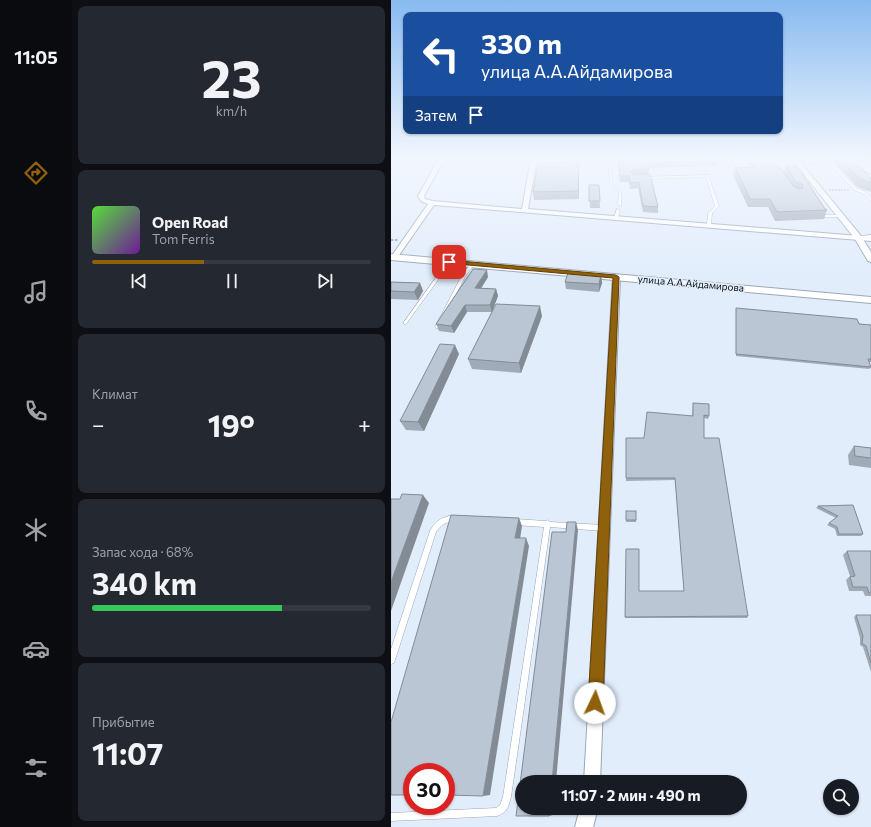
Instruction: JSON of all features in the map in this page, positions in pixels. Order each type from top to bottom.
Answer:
[{"type":"main road","name":"улица А.А.Айдамирова","points":[[392,258],[871,300]]},
{"type":"street","points":[[421,197],[423,200],[431,203],[617,214],[709,225],[859,238],[871,237]]},
{"type":"street","points":[[525,209],[527,197]]},
{"type":"street","points":[[825,197],[839,216],[859,238],[871,259]]},
{"type":"street","points":[[392,258],[431,203]]},
{"type":"street","points":[[592,775],[616,277]]},
{"type":"street","points":[[584,827],[587,815]]},
{"type":"lane","points":[[620,197],[620,205]]},
{"type":"lane","points":[[709,225],[710,213],[717,206],[714,197]]},
{"type":"lane","points":[[824,216],[839,216]]},
{"type":"lane","points":[[405,323],[449,262]]},
{"type":"lane","points":[[437,327],[463,277],[472,264]]},
{"type":"lane","points":[[391,660],[433,531],[439,522],[450,518],[465,519]]},
{"type":"lane","points":[[510,521],[603,528]]},
{"type":"lane","points":[[391,817],[497,812],[503,808],[507,797],[548,523]]},
{"type":"building","points":[[589,197],[600,197],[600,201],[589,201]]},
{"type":"building","points":[[641,197],[655,197],[658,207],[643,206]]},
{"type":"building","points":[[749,197],[817,197],[827,210],[777,212],[770,199],[750,199]]},
{"type":"building","points":[[473,269],[487,270],[475,288],[496,289],[490,305],[465,305],[451,326],[436,324]]},
{"type":"building","points":[[568,273],[601,275],[599,284],[565,282]]},
{"type":"building","points":[[391,282],[420,283],[414,292],[391,291]]},
{"type":"building","points":[[496,304],[540,306],[519,363],[468,359]]},
{"type":"building","points":[[736,308],[857,319],[859,324],[871,325],[871,359],[868,359],[871,367],[736,354]]},
{"type":"building","points":[[440,344],[455,345],[418,422],[400,421]]},
{"type":"building","points":[[693,403],[709,404],[709,416],[704,415],[704,438],[719,438],[748,616],[625,617],[626,549],[639,549],[639,591],[684,591],[675,478],[626,478],[626,438],[644,438],[647,412],[693,416]]},
{"type":"building","points":[[854,446],[871,448],[871,458],[855,456]]},
{"type":"building","points":[[402,494],[423,495],[391,582],[391,499],[400,499]]},
{"type":"building","points":[[853,505],[863,534],[839,534],[837,527],[829,523],[838,516],[818,506]]},
{"type":"building","points":[[626,511],[636,511],[636,520],[626,520]]},
{"type":"building","points":[[451,515],[519,518],[515,538],[526,538],[483,796],[455,795],[455,763],[403,763],[403,795],[391,795],[391,722]]},
{"type":"building","points":[[567,522],[576,522],[553,775],[521,775],[552,532],[566,532]]},
{"type":"building","points":[[847,551],[871,551],[871,593],[869,593],[867,587],[853,587],[850,577],[855,576]]},
{"type":"building","points":[[856,615],[871,615],[871,663],[866,646],[862,643],[863,636]]},
{"type":"building","points":[[516,815],[549,815],[549,816]]},
{"type":"route","points":[[449,262],[616,277],[595,703]]}]
